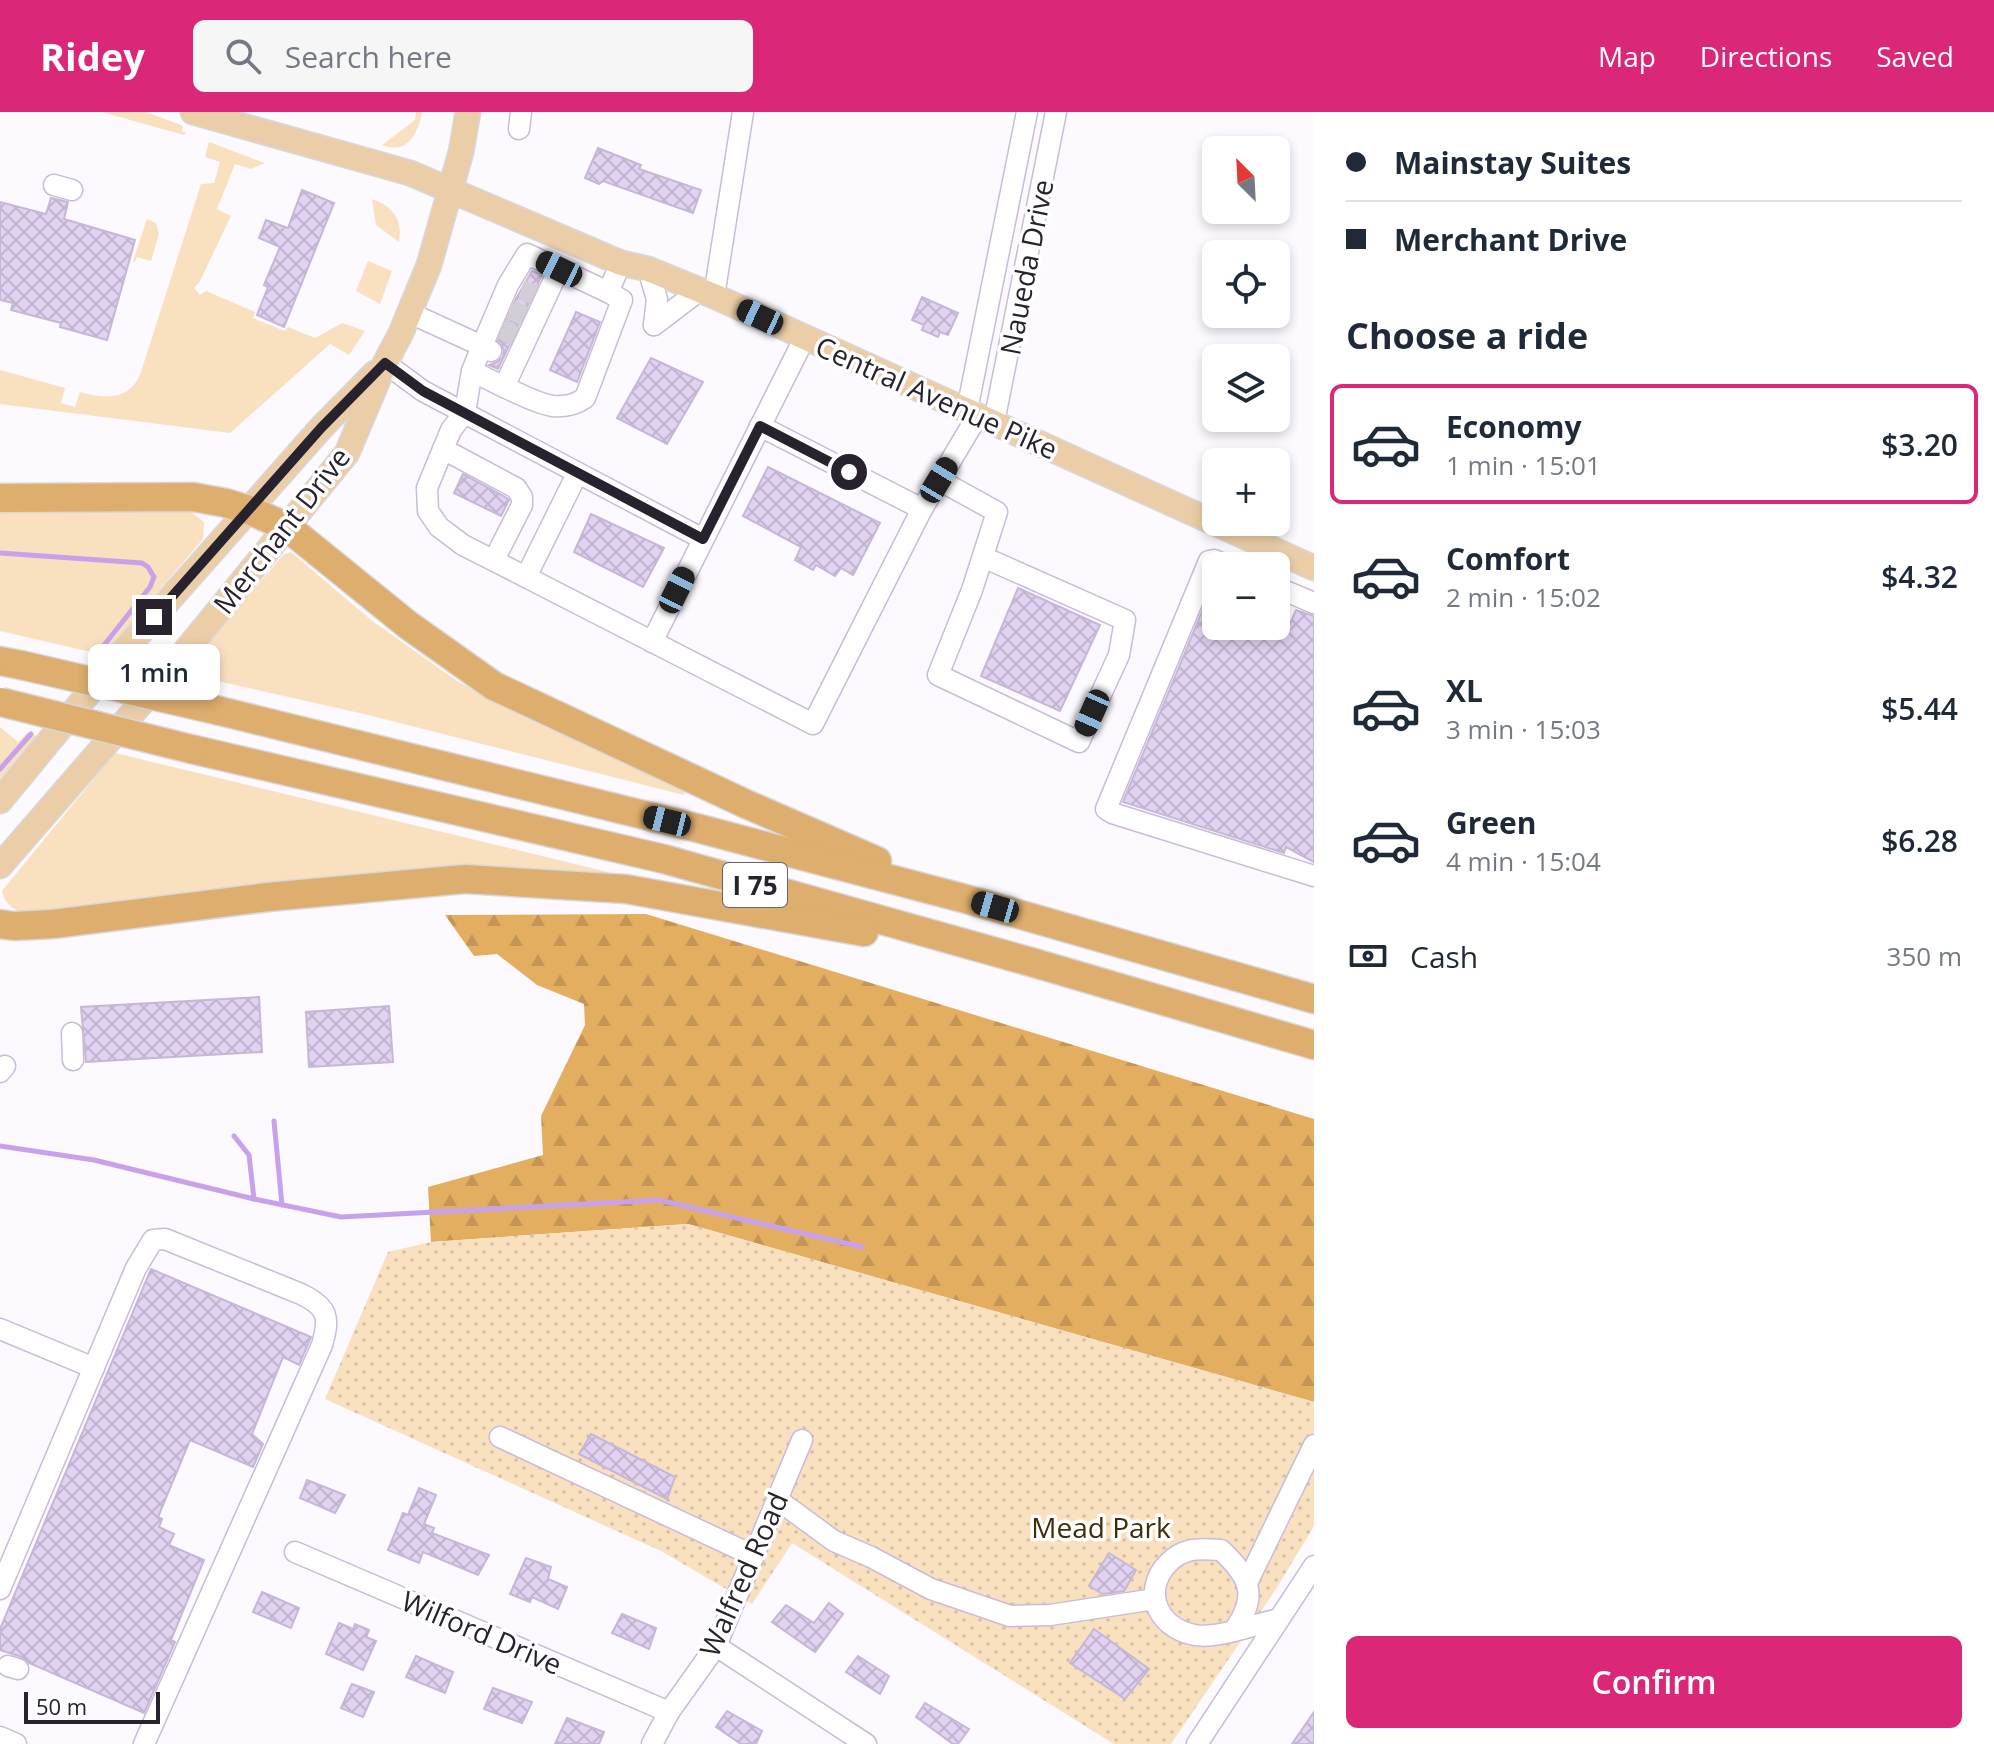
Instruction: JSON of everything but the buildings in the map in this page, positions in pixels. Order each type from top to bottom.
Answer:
[{"type":"highway","points":[[0,498],[193,497],[249,510],[287,527],[408,625],[494,686],[746,804],[966,899]]},
{"type":"highway","name":"I 75","points":[[11,663],[697,828],[966,899],[1314,999]]},
{"type":"highway","name":"I 75","points":[[0,702],[664,859],[1314,1045]]},
{"type":"highway","points":[[0,924],[53,924],[268,897],[465,879],[626,889],[1038,964]]},
{"type":"main road","name":"Central Avenue Pike","points":[[193,112],[410,173],[621,263],[648,269],[1314,568]]},
{"type":"main road","name":"Merchant Drive","points":[[0,866],[101,751],[347,453],[429,265],[461,152],[468,112]]},
{"type":"main road","name":"Merchant Drive","points":[[0,801],[116,660],[321,428],[385,363]]},
{"type":"street","points":[[648,269],[657,299],[654,325],[707,293],[743,112]]},
{"type":"street","name":"Naueda Drive","points":[[979,416],[1027,112]]},
{"type":"street","name":"Naueda Drive","points":[[979,416],[1056,112]]},
{"type":"street","points":[[472,371],[551,407],[574,405],[585,398],[622,300],[527,254],[529,293],[510,333],[486,348],[472,371],[465,412],[451,430],[427,488],[428,511],[439,527],[451,536],[494,560],[813,724],[922,509],[979,416]]},
{"type":"street","points":[[608,292],[621,263]]},
{"type":"street","points":[[504,387],[513,362],[510,333],[529,293],[559,269]]},
{"type":"street","points":[[410,313],[486,348]]},
{"type":"street","points":[[652,642],[805,337]]},
{"type":"street","points":[[385,363],[423,391],[703,539]]},
{"type":"street","points":[[760,426],[922,509]]},
{"type":"street","points":[[443,449],[516,488],[522,497],[522,505],[494,560]]},
{"type":"street","points":[[526,577],[577,474]]},
{"type":"street","points":[[939,480],[997,512],[938,675],[1079,742],[1119,655],[1125,620],[983,557]]},
{"type":"street","points":[[1202,578],[1106,809],[1314,876]]},
{"type":"street","points":[[1290,593],[1314,603]]},
{"type":"street","points":[[72,1033],[73,1060]]},
{"type":"street","points":[[0,1589],[139,1261],[153,1240],[165,1239],[315,1300],[323,1309],[328,1323],[322,1345],[144,1744]]},
{"type":"street","points":[[0,1329],[94,1368]]},
{"type":"street","points":[[500,1437],[754,1556]]},
{"type":"street","name":"Walfred Road","points":[[652,1744],[669,1712],[716,1646],[802,1440]]},
{"type":"street","points":[[1248,1581],[1314,1445]]},
{"type":"street","points":[[778,1500],[834,1541],[931,1589],[1010,1616],[1050,1615],[1155,1599]]},
{"type":"street","points":[[1235,1629],[1244,1616],[1249,1592],[1248,1581],[1239,1567],[1221,1550],[1197,1549],[1175,1557],[1161,1573],[1154,1594],[1159,1613],[1174,1627],[1195,1635],[1235,1629],[1279,1619]]},
{"type":"street","name":"Wilford Drive","points":[[295,1552],[669,1712]]},
{"type":"street","points":[[1197,1744],[1314,1566]]},
{"type":"street","points":[[716,1646],[866,1744]]},
{"type":"street","points":[[0,1737],[16,1744]]},
{"type":"green space","points":[[102,112],[146,112],[181,125],[186,133],[184,135]]},
{"type":"green space","points":[[416,112],[422,112],[410,140],[399,147],[382,145],[415,120]]},
{"type":"green space","points":[[209,142],[265,163],[251,169],[235,164],[217,209],[231,216],[194,288],[200,295],[206,291],[255,312],[253,318],[285,331],[288,327],[315,338],[342,323],[365,331],[349,355],[330,344],[230,433],[0,404],[0,370],[65,388],[61,403],[75,407],[80,392],[116,396],[136,381],[201,184],[214,183],[220,162],[205,157]]},
{"type":"green space","points":[[372,199],[394,214],[399,227],[399,242],[376,225]]},
{"type":"green space","points":[[147,219],[156,223],[159,234],[151,261],[137,257],[135,262],[133,261]]},
{"type":"green space","points":[[368,261],[392,271],[380,304],[356,291]]},
{"type":"green space","points":[[187,509],[204,522],[203,539],[104,655],[0,631],[0,511]]},
{"type":"green space","points":[[291,552],[371,620],[457,681],[523,717],[685,791],[684,795],[364,714],[182,673],[284,554]]},
{"type":"green space","points":[[0,727],[18,742],[27,733],[38,736],[0,780]]},
{"type":"green space","points":[[115,753],[608,872],[607,875],[29,913],[11,907],[2,891]]},
{"type":"green space","points":[[646,914],[1314,1119],[1314,1402],[688,1224],[431,1242],[428,1187],[543,1155],[541,1116],[585,1025],[584,1004],[537,985],[497,954],[474,956],[445,915]]},
{"type":"green space","name":"Mead Park","points":[[688,1224],[1314,1402],[1314,1526],[1276,1589],[1171,1744],[1114,1744],[792,1543],[752,1604],[661,1551],[325,1399],[388,1252],[431,1242]]},
{"type":"waterway","points":[[0,553],[142,563],[148,567],[154,577],[150,587],[97,654]]},
{"type":"waterway","points":[[0,769],[31,734]]},
{"type":"waterway","points":[[274,1121],[282,1205]]},
{"type":"waterway","points":[[234,1136],[249,1155],[254,1199]]},
{"type":"waterway","points":[[0,1146],[94,1160],[341,1217],[659,1200],[862,1247]]},
{"type":"tunnel","points":[[521,290],[539,296]]},
{"type":"tunnel","points":[[511,309],[529,319]]},
{"type":"tunnel","points":[[502,329],[520,339]]},
{"type":"route","points":[[154,617],[321,428],[385,363],[423,391],[703,539],[760,426],[849,472]]}]
